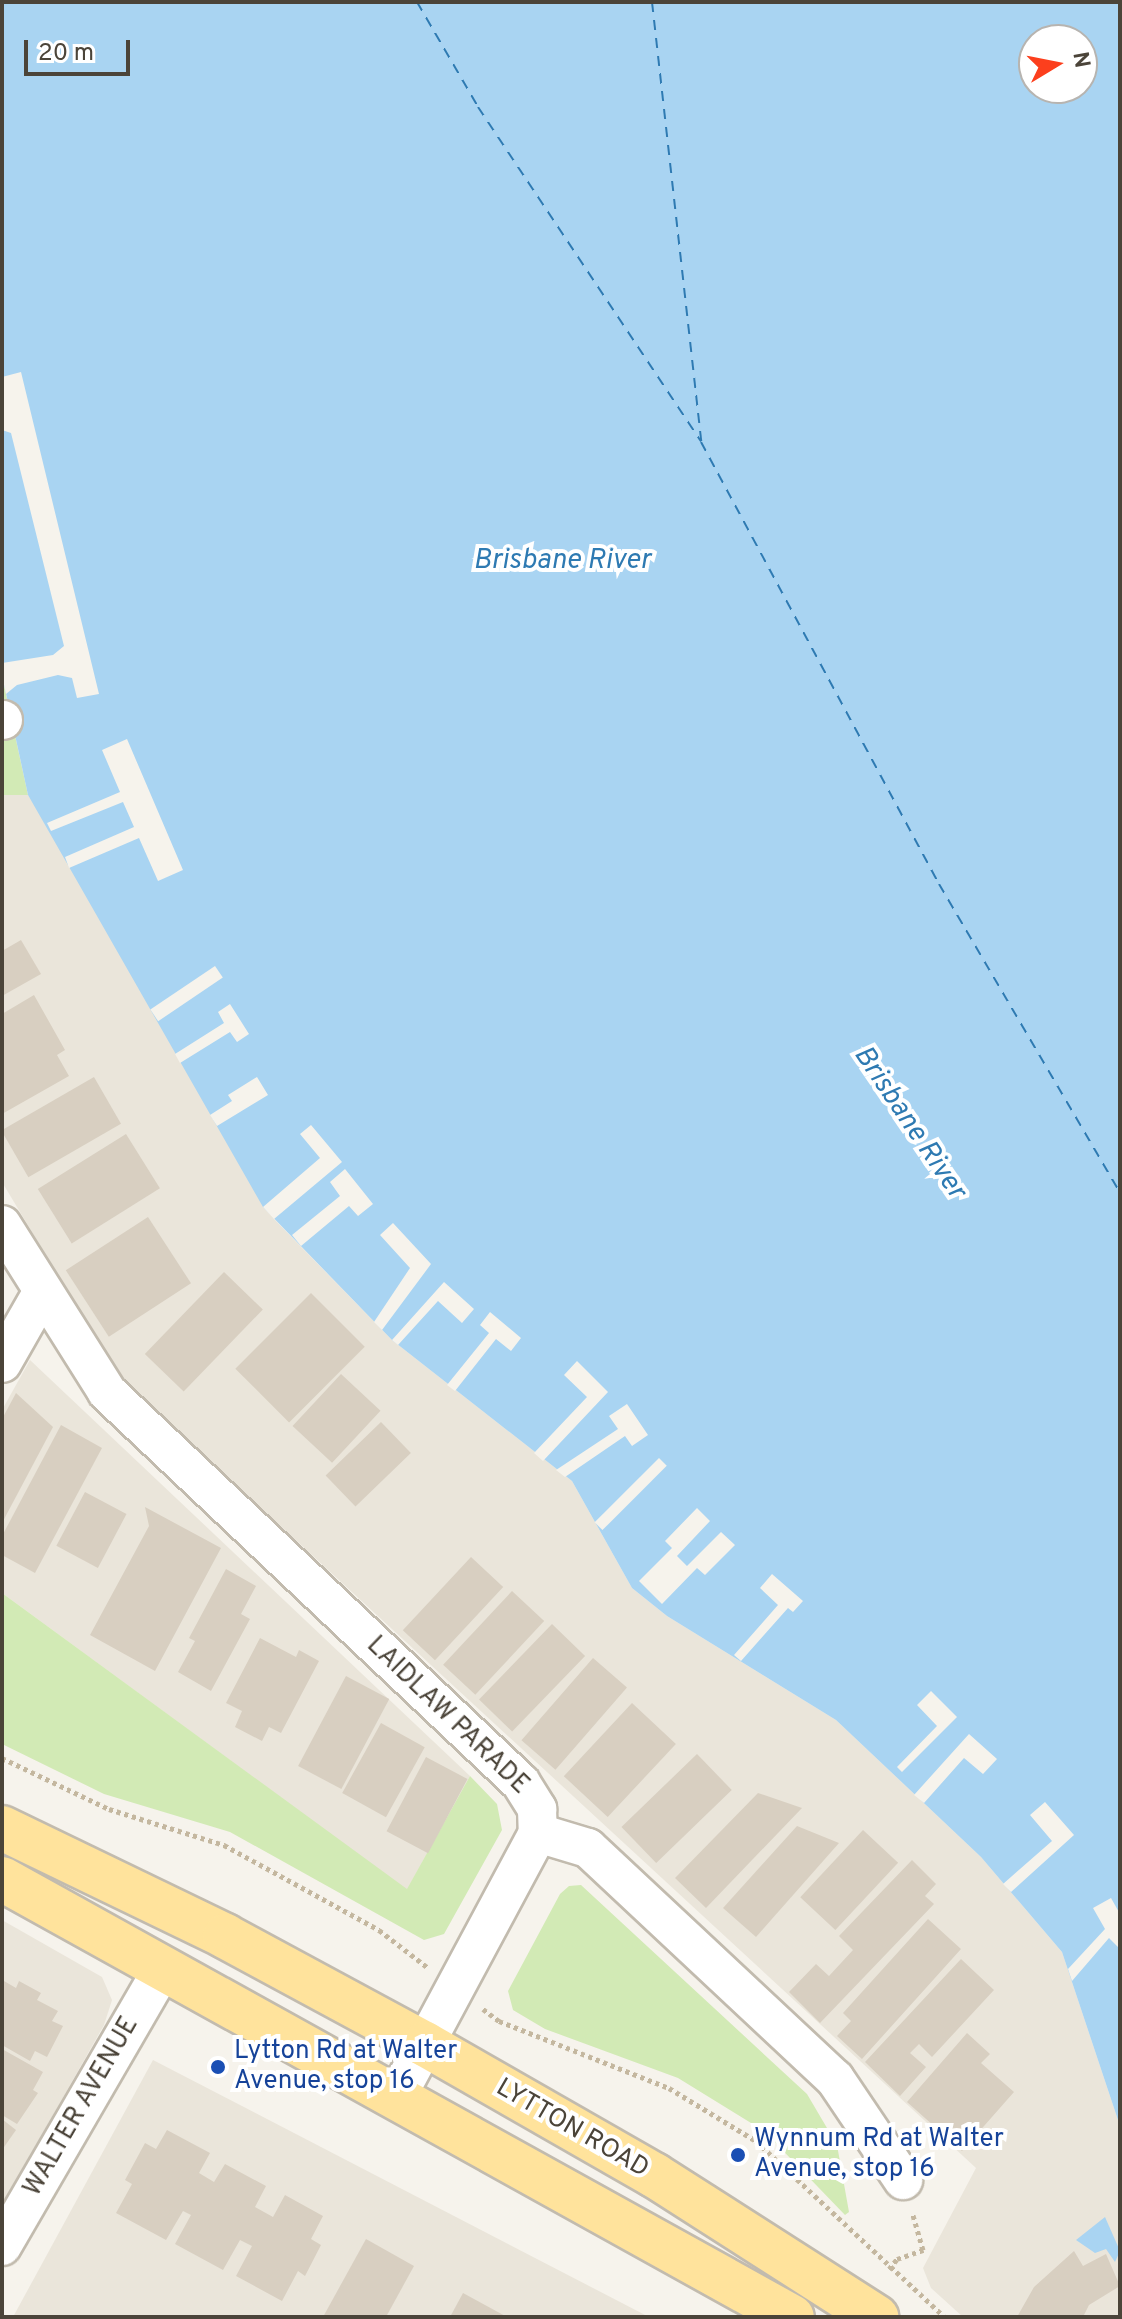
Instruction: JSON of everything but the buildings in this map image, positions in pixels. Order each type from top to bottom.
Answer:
[{"type":"main road","name":"LYTTON ROAD","points":[[2,1828],[225,1936],[425,2044],[654,2175],[876,2317]]},
{"type":"main road","points":[[2,1879],[792,2317]]},
{"type":"street","name":"LAIDLAW PARADE","points":[[2,1225],[107,1392],[521,1783],[537,1809],[538,1833]]},
{"type":"street","points":[[2,1363],[42,1293]]},
{"type":"street","points":[[396,2098],[538,1833],[588,1848],[835,2079],[903,2180]]},
{"type":"street","name":"WALTER AVENUE","points":[[2,2246],[163,1968]]},
{"type":"path","points":[[2,1758],[109,1809],[224,1845],[379,1930],[416,1958]]},
{"type":"path","points":[[499,2021],[669,2088],[756,2141],[889,2269],[945,2317]]},
{"type":"path","points":[[889,2269],[897,2259],[923,2250],[903,2180]]},
{"type":"shaded area","points":[[2,795],[28,795],[47,823],[274,1219],[392,1340],[572,1481],[632,1588],[667,1616],[836,1720],[981,1857],[1062,1952],[1120,2126],[1120,2317],[963,2317],[931,2288],[923,2268],[976,2168],[119,1377],[2,1182]]},
{"type":"shaded area","points":[[30,1360],[470,1776],[407,1890],[2,1593],[2,1410]]},
{"type":"shaded area","points":[[2,1920],[102,1977],[112,2000],[104,2025],[2,2205]]},
{"type":"shaded area","points":[[153,2060],[649,2317],[13,2317]]},
{"type":"green space","points":[[2,676],[6,694],[28,795],[2,795]]},
{"type":"green space","points":[[2,1593],[407,1889],[470,1776],[497,1804],[502,1830],[444,1934],[424,1940],[230,1832],[104,1794],[2,1744]]},
{"type":"green space","points":[[581,1885],[807,2094],[837,2145],[849,2212],[845,2215],[764,2131],[678,2078],[545,2029],[513,2010],[508,1991],[560,1894],[569,1886]]},
{"type":"water","name":"Brisbane River","points":[[2,2],[1120,2],[1120,2126],[1062,1952],[981,1857],[836,1720],[667,1616],[632,1588],[572,1481],[392,1340],[263,1207],[28,795],[2,675]]},
{"type":"water","points":[[1105,2217],[1120,2251],[1115,2262],[1106,2249],[1095,2253],[1076,2240]]},
{"type":"pier","points":[[21,372],[99,694],[77,698],[72,678],[58,675],[17,685],[6,694],[2,663],[53,655],[64,646],[11,433],[2,430],[2,377]]},
{"type":"pier","points":[[127,739],[183,870],[158,881],[139,838],[69,868],[65,857],[134,827],[123,802],[51,831],[47,823],[120,792],[102,750]]},
{"type":"pier","points":[[215,966],[223,978],[158,1021],[150,1010]]},
{"type":"pier","points":[[230,1004],[249,1034],[237,1042],[230,1032],[180,1063],[175,1054],[224,1023],[218,1012]]},
{"type":"pier","points":[[257,1077],[268,1095],[217,1126],[210,1115],[232,1101],[228,1095]]},
{"type":"pier","points":[[311,1125],[342,1162],[274,1219],[263,1207],[320,1158],[300,1134]]},
{"type":"pier","points":[[345,1169],[373,1204],[358,1216],[349,1206],[301,1246],[292,1235],[340,1196],[330,1182]]},
{"type":"pier","points":[[393,1223],[431,1264],[382,1330],[374,1322],[410,1268],[380,1235]]},
{"type":"pier","points":[[444,1282],[474,1309],[462,1323],[438,1301],[398,1345],[392,1340]]},
{"type":"pier","points":[[490,1312],[521,1338],[511,1351],[496,1339],[455,1391],[447,1385],[489,1333],[480,1325]]},
{"type":"pier","points":[[577,1361],[608,1392],[543,1461],[534,1453],[587,1397],[564,1375]]},
{"type":"pier","points":[[627,1404],[648,1435],[632,1446],[625,1436],[565,1477],[556,1470],[618,1429],[609,1416]]},
{"type":"pier","points":[[659,1458],[667,1466],[602,1530],[595,1522]]},
{"type":"pier","points":[[697,1508],[710,1521],[677,1556],[687,1566],[721,1532],[735,1545],[705,1575],[697,1568],[662,1604],[639,1581],[672,1548],[665,1541]]},
{"type":"pier","points":[[772,1574],[803,1601],[793,1612],[788,1608],[741,1661],[734,1655],[778,1605],[760,1588]]},
{"type":"pier","points":[[931,1691],[957,1717],[902,1772],[897,1767],[937,1726],[917,1705]]},
{"type":"pier","points":[[969,1734],[997,1759],[983,1774],[964,1758],[924,1803],[914,1795]]},
{"type":"pier","points":[[1045,1802],[1074,1835],[1011,1892],[1003,1884],[1052,1841],[1030,1815]]},
{"type":"pier","points":[[1111,1898],[1120,1914],[1120,1949],[1109,1938],[1072,1981],[1068,1969],[1105,1929],[1093,1908]]},
{"type":"ferry route","points":[[417,2],[478,107],[701,442],[939,884],[1120,1192]]},
{"type":"ferry route","points":[[652,2],[701,441]]},
{"type":"place","name":"Lytton Rd at Walter Avenue, stop 16","points":[[218,2067]]},
{"type":"place","name":"Wynnum Rd at Walter Avenue, stop 16","points":[[738,2155]]}]
